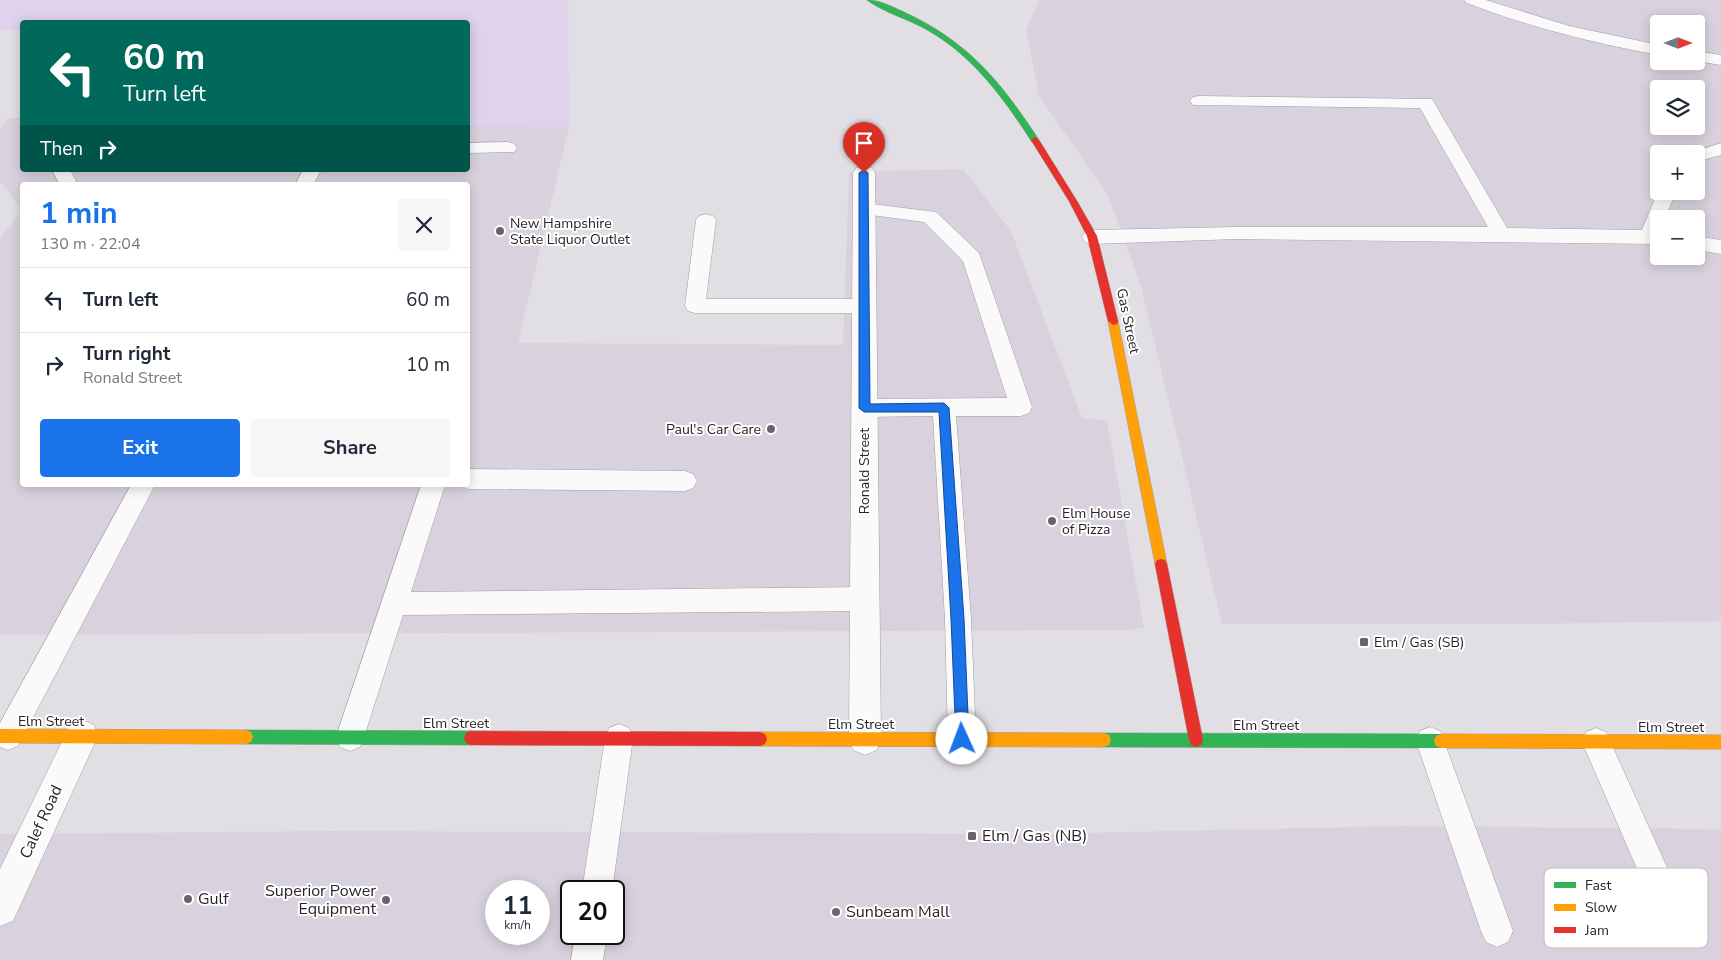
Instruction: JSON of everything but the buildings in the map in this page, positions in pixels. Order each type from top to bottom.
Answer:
[{"type":"main road","name":"Gas Street","points":[[870,0],[915,20],[948,39],[976,63],[1004,96],[1038,146],[1092,237],[1111,311],[1196,740]]},
{"type":"main road","name":"Elm Street","points":[[4,736],[1721,742]]},
{"type":"street","name":"Ronald Street","points":[[864,173],[865,739]]},
{"type":"street","name":"Calef Road","points":[[0,908],[82,736]]},
{"type":"lane","points":[[1472,0],[1550,25],[1612,42],[1650,48]]},
{"type":"lane","points":[[1705,57],[1721,60]]},
{"type":"lane","points":[[1199,101],[1426,103],[1501,234]]},
{"type":"lane","points":[[470,148],[508,148]]},
{"type":"lane","points":[[1705,153],[1721,149]]},
{"type":"lane","points":[[864,209],[929,216],[972,258],[1021,407],[864,408]]},
{"type":"lane","points":[[706,220],[695,306],[864,306]]},
{"type":"lane","points":[[1092,237],[1237,233],[1650,236]]},
{"type":"lane","points":[[1705,244],[1721,247]]},
{"type":"lane","points":[[944,408],[958,619],[962,739]]},
{"type":"lane","points":[[470,479],[685,481]]},
{"type":"lane","points":[[4,736],[142,487]]},
{"type":"lane","points":[[350,737],[433,487]]},
{"type":"lane","points":[[394,604],[865,599]]},
{"type":"lane","points":[[599,880],[619,738]]},
{"type":"lane","points":[[1430,741],[1497,932]]},
{"type":"lane","points":[[1596,742],[1652,868]]},
{"type":"lane","points":[[587,960],[589,945]]},
{"type":"shaded area","points":[[0,0],[568,0],[569,127],[470,125],[470,20],[20,20],[20,30],[0,30]]},
{"type":"shaded area","points":[[1039,0],[1721,0],[1721,621],[1528,624],[1222,624],[1141,286],[1108,195],[1039,96],[1026,30]]},
{"type":"shaded area","points":[[9,118],[20,118],[20,172],[470,172],[470,125],[569,127],[518,343],[843,345],[849,172],[963,169],[1011,231],[1082,418],[1107,421],[1144,628],[1125,630],[0,635],[0,238],[20,213],[20,487],[470,487],[470,182],[20,182],[20,207],[0,181],[0,130]]},
{"type":"shaded area","points":[[1402,826],[1721,829],[1721,960],[0,960],[0,834],[332,831],[1038,834]]},
{"type":"traffic: fast","points":[[871,0],[915,20],[955,44],[993,82],[1035,140]]},
{"type":"traffic: fast","points":[[246,737],[471,738]]},
{"type":"traffic: fast","points":[[1104,740],[1441,741]]},
{"type":"traffic: slow","points":[[1113,321],[1161,564]]},
{"type":"traffic: slow","points":[[0,736],[246,737]]},
{"type":"traffic: slow","points":[[760,739],[1104,740]]},
{"type":"traffic: slow","points":[[1441,741],[1721,742]]},
{"type":"traffic: jam","points":[[1035,140],[1073,201],[1092,236],[1113,321]]},
{"type":"traffic: jam","points":[[1161,564],[1196,740]]},
{"type":"traffic: jam","points":[[471,738],[760,739]]},
{"type":"place","name":"New Hampshire State Liquor Outlet","points":[[500,231]]},
{"type":"place","name":"Paul's Car Care","points":[[771,429]]},
{"type":"place","name":"Elm House of Pizza","points":[[1052,521]]},
{"type":"place","name":"Elm / Gas (SB)","points":[[1364,642]]},
{"type":"place","name":"Elm / Gas (NB)","points":[[972,836]]},
{"type":"place","name":"Gulf","points":[[188,899]]},
{"type":"place","name":"Superior Power Equipment","points":[[386,900]]},
{"type":"place","name":"Sunbeam Mall","points":[[836,912]]},
{"type":"route","points":[[864,173],[864,408],[944,408],[958,619],[962,739]]}]
